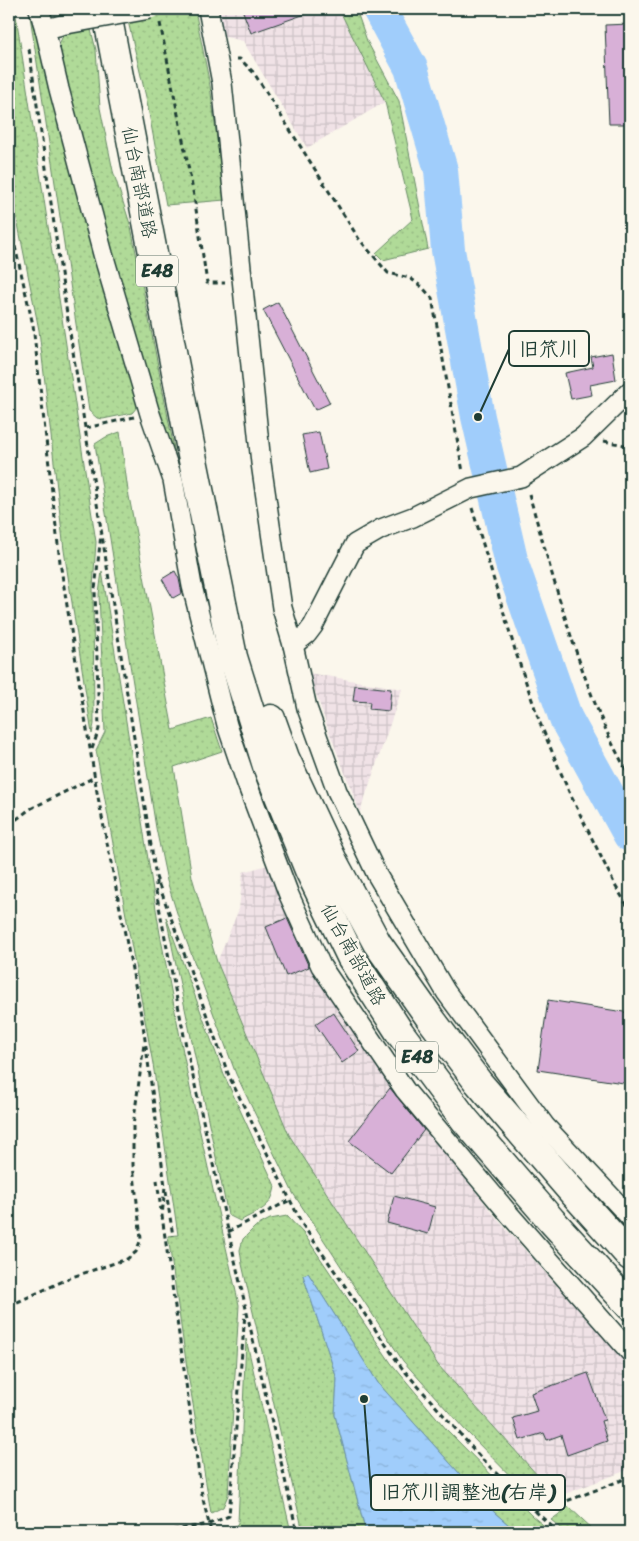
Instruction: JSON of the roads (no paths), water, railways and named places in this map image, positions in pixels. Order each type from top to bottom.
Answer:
[{"type":"highway","name":"仙台南部道路","points":[[106,9],[233,657],[267,766],[309,870],[351,957],[400,1033],[465,1120],[552,1221],[630,1306]]},
{"type":"highway","name":"仙台南部道路","points":[[209,533],[248,655],[285,758],[334,863],[377,942],[478,1082],[630,1256]]},
{"type":"street","points":[[39,9],[53,27],[59,89],[101,245],[150,414],[173,480],[192,586],[227,725],[289,896],[320,966],[404,1090],[630,1352]]},
{"type":"street","points":[[208,9],[222,83],[261,463],[282,608],[293,645],[307,708],[334,782],[377,875],[446,992],[545,1126],[630,1217]]},
{"type":"street","points":[[53,27],[154,12]]},
{"type":"street","points":[[293,645],[307,634],[313,626],[355,544],[381,529],[413,517],[469,490],[524,476],[583,437],[630,392]]},
{"type":"water","points":[[308,1273],[378,1383],[495,1513],[517,1532],[366,1532],[335,1415],[337,1379],[303,1275]]},
{"type":"waterway","points":[[379,9],[411,68],[441,170],[448,250],[478,417],[512,564],[566,719],[630,835]]},
{"type":"place","name":"旧笊川","points":[[478,417]]},
{"type":"place","name":"旧笊川調整池(右岸)","points":[[364,1399]]}]
